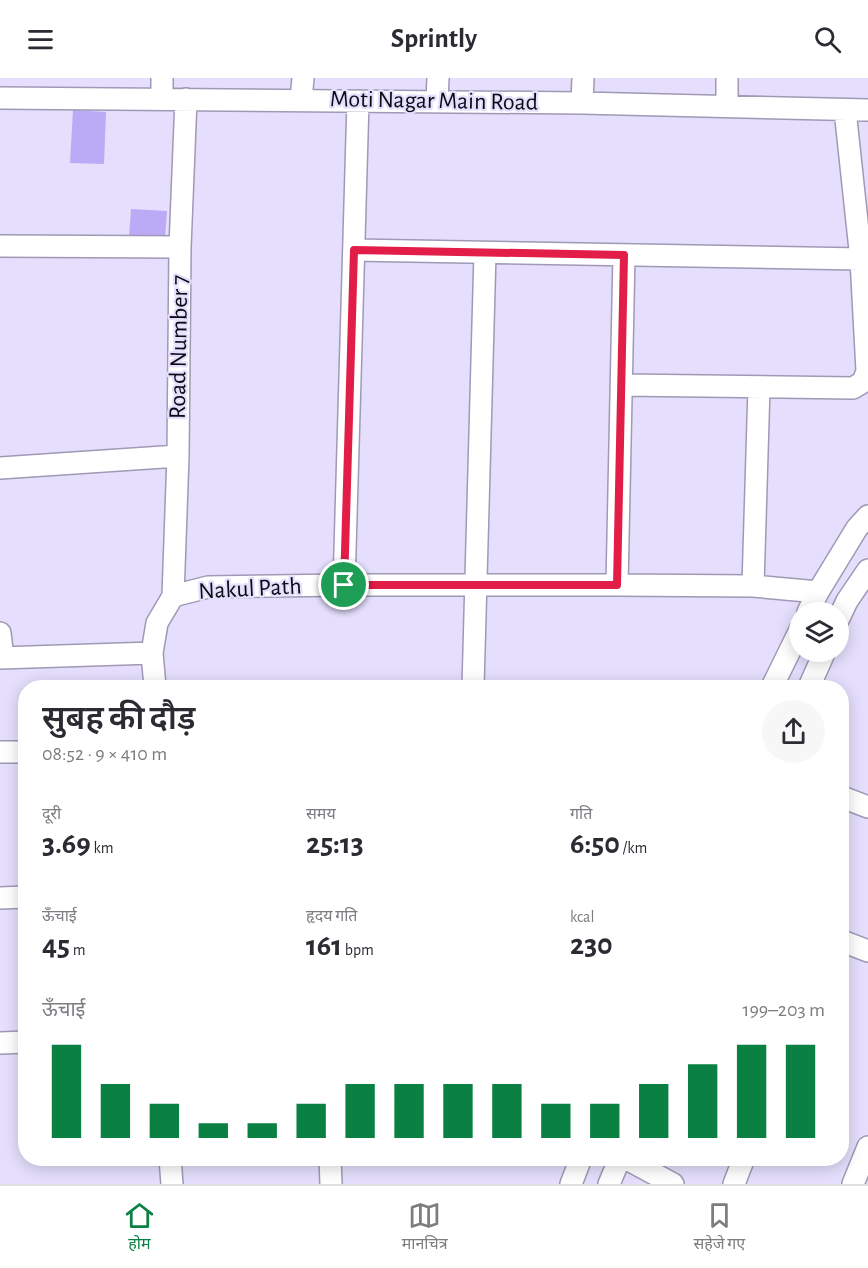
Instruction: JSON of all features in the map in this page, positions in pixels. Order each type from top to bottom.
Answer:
[{"type":"street","points":[[301,100],[303,78]]},
{"type":"street","points":[[437,101],[438,78]]},
{"type":"street","points":[[582,103],[583,78]]},
{"type":"street","points":[[727,78],[727,105]]},
{"type":"street","name":"Moti Nagar Main Road","points":[[12,91],[162,88],[186,99],[727,105],[868,110]]},
{"type":"street","name":"Road Number 7","points":[[174,596],[180,247],[186,99]]},
{"type":"street","points":[[344,585],[358,101]]},
{"type":"street","points":[[622,386],[853,388],[863,382],[867,371],[861,259],[846,110]]},
{"type":"street","points":[[0,246],[180,247]]},
{"type":"street","points":[[354,250],[861,259]]},
{"type":"street","points":[[473,680],[485,253]]},
{"type":"street","points":[[617,585],[624,255]]},
{"type":"street","points":[[753,586],[759,387]]},
{"type":"street","points":[[0,468],[178,456]]},
{"type":"street","points":[[813,602],[857,528],[868,516]]},
{"type":"street","points":[[847,602],[868,570]]},
{"type":"street","name":"Nakul Path","points":[[155,680],[153,653],[157,623],[174,596],[208,587],[617,585],[753,586],[818,591]]},
{"type":"street","points":[[0,633],[2,658],[153,653]]},
{"type":"street","points":[[775,680],[789,652]]},
{"type":"street","points":[[812,680],[820,662]]},
{"type":"street","points":[[0,752],[18,752]]},
{"type":"street","points":[[849,800],[868,807]]},
{"type":"street","points":[[0,898],[18,897]]},
{"type":"street","points":[[849,944],[868,951]]},
{"type":"street","points":[[0,1043],[18,1042]]},
{"type":"street","points":[[853,1184],[868,1147]]},
{"type":"street","points":[[171,1166],[172,1184]]},
{"type":"street","points":[[330,1166],[331,1184]]},
{"type":"street","points":[[571,1184],[578,1166]]},
{"type":"street","points":[[609,1184],[617,1166]]},
{"type":"street","points":[[640,1166],[673,1184]]},
{"type":"street","points":[[734,1184],[741,1166]]},
{"type":"building","points":[[73,110],[106,112],[104,164],[70,163]]},
{"type":"building","points":[[131,209],[167,211],[165,239],[129,237]]},
{"type":"route","points":[[354,250],[624,255],[617,585],[344,585],[354,250]]}]
